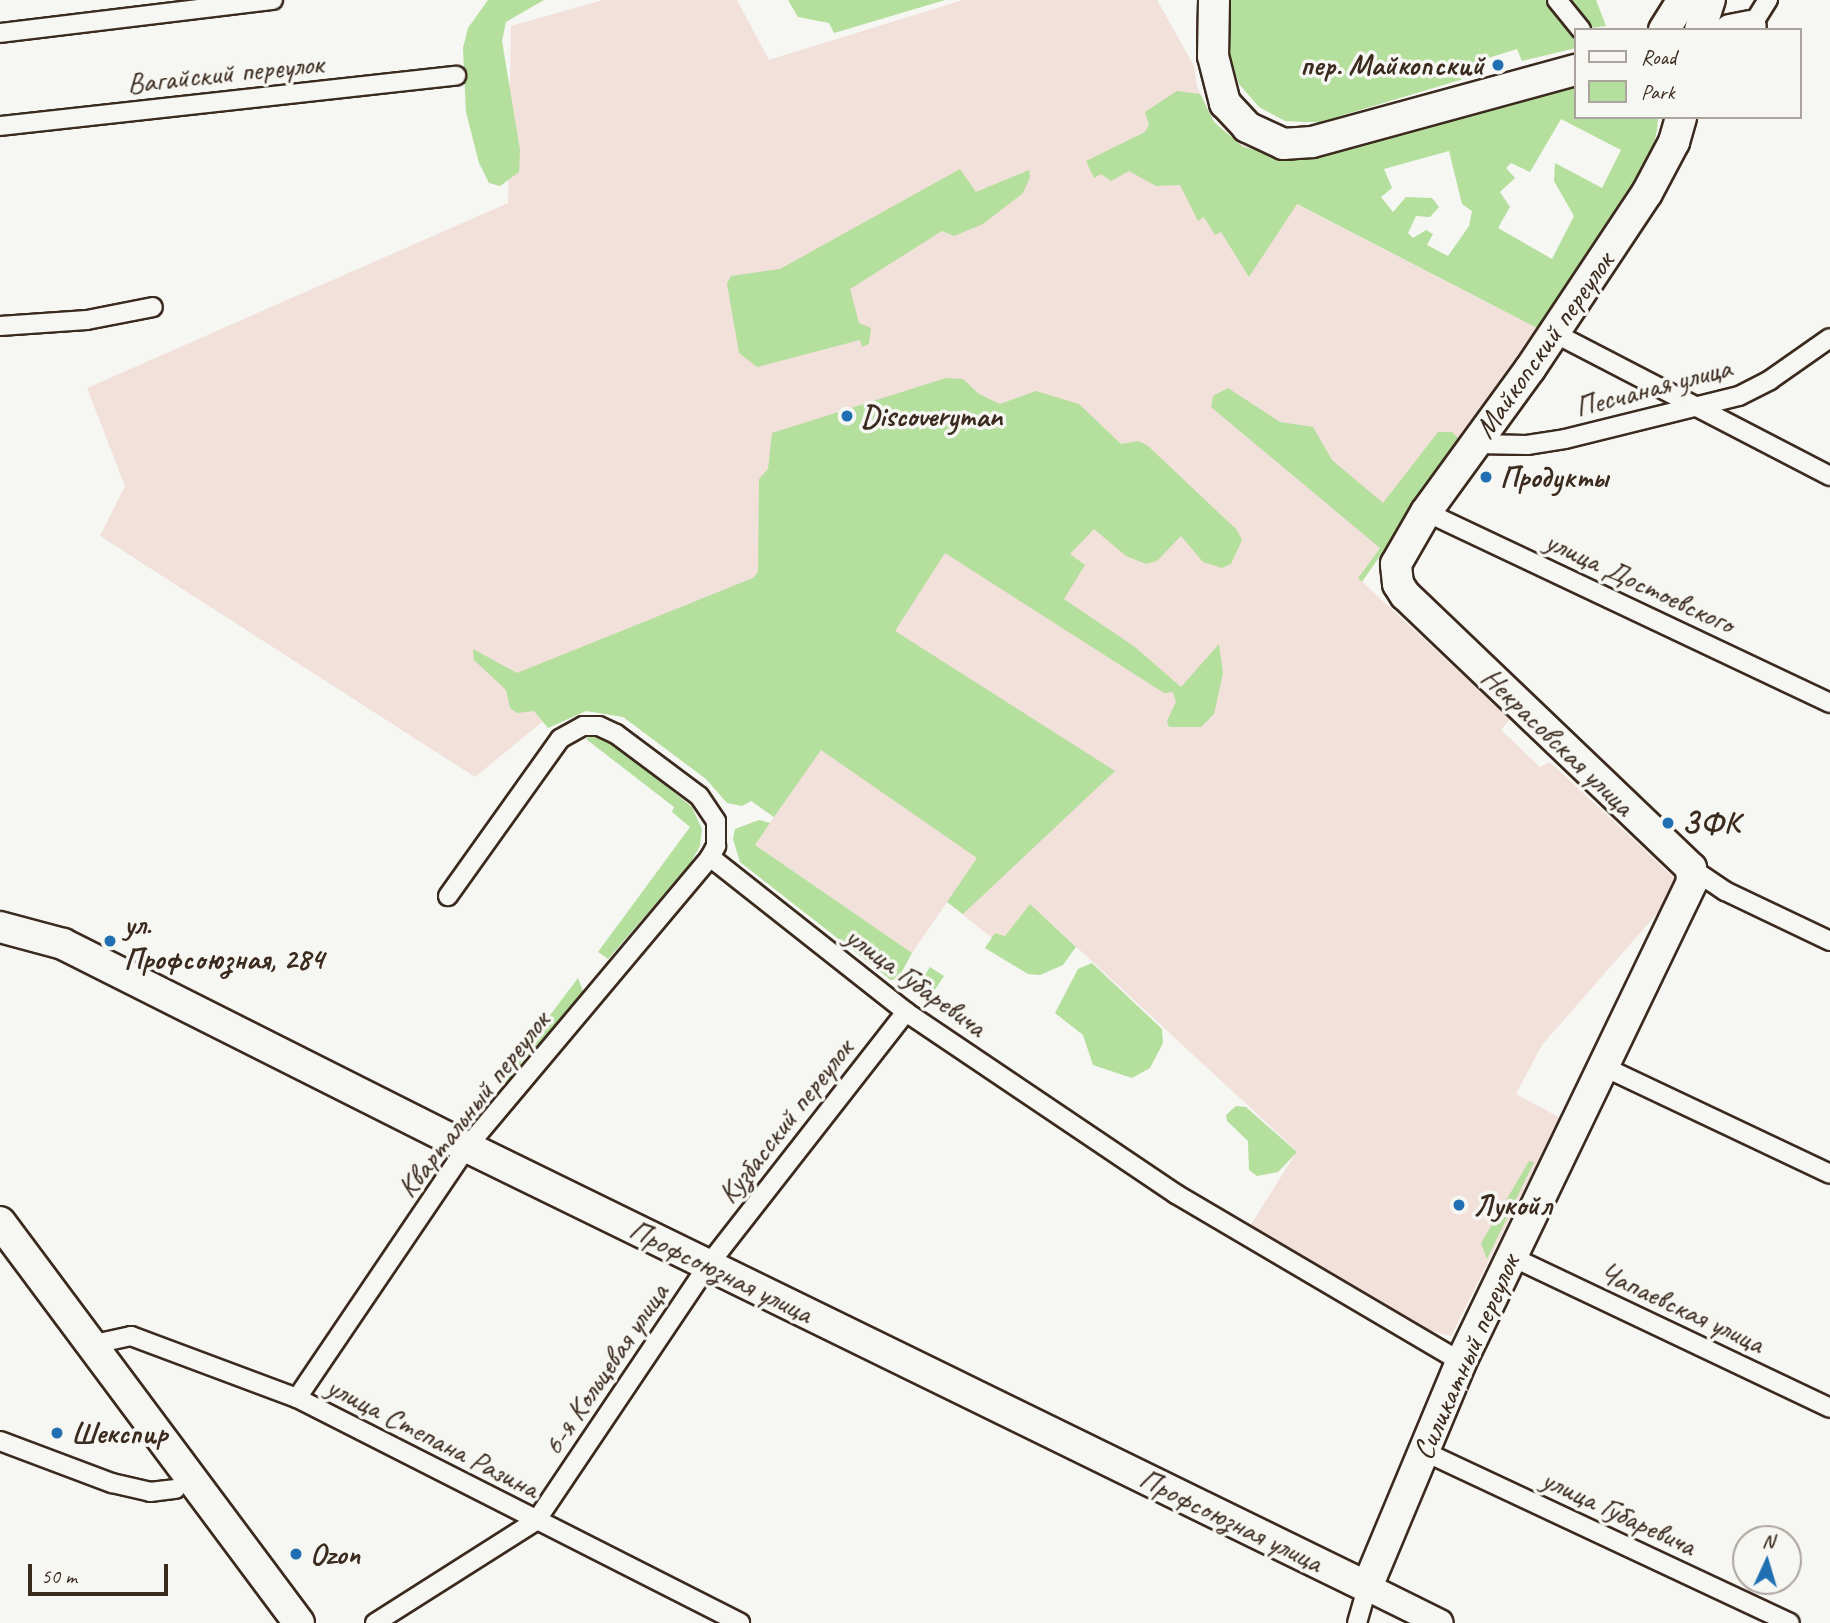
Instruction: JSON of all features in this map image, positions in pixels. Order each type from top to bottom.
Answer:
[{"type":"main road","points":[[1214,0],[1213,56],[1225,103],[1247,127],[1283,144],[1312,142],[1574,71]]},
{"type":"main road","points":[[1701,28],[1710,0]]},
{"type":"main road","name":"Майкопский переулок","points":[[1400,552],[1554,333],[1647,193],[1681,121]]},
{"type":"main road","name":"Некрасовская улица","points":[[1400,552],[1395,574],[1405,595],[1691,868]]},
{"type":"main road","name":"Силикатный переулок","points":[[1367,1587],[1461,1362],[1510,1256],[1602,1066],[1691,892],[1691,868]]},
{"type":"main road","name":"Профсоюзная улица","points":[[0,927],[63,944],[467,1147],[1440,1623]]},
{"type":"main road","points":[[0,1222],[299,1623]]},
{"type":"main road","points":[[0,1252],[279,1623]]},
{"type":"street","points":[[0,33],[273,0]]},
{"type":"street","points":[[1557,0],[1579,28]]},
{"type":"street","points":[[1745,28],[1768,0]]},
{"type":"street","name":"Вагайский переулок","points":[[0,126],[457,76]]},
{"type":"street","points":[[0,326],[87,320],[153,307]]},
{"type":"street","points":[[1554,333],[1830,476]]},
{"type":"street","name":"Песчаная улица","points":[[1475,444],[1527,445],[1565,439],[1696,408],[1770,380],[1830,338]]},
{"type":"street","name":"улица Достоевского","points":[[1426,512],[1830,703]]},
{"type":"street","points":[[448,896],[560,738],[583,726],[599,726],[616,734],[699,796],[709,808],[718,831],[710,857]]},
{"type":"street","name":"улица Губаревича","points":[[710,857],[906,1012],[1188,1202],[1461,1362]]},
{"type":"street","name":"Квартальный переулок","points":[[297,1398],[467,1147],[710,857]]},
{"type":"street","name":"Некрасовская улица","points":[[1691,868],[1726,891],[1830,941]]},
{"type":"street","name":"Кузбасский переулок","points":[[709,1264],[906,1012]]},
{"type":"street","points":[[1602,1066],[1830,1174]]},
{"type":"street","name":"Чапаевская улица","points":[[1510,1256],[1830,1408]]},
{"type":"street","name":"6-я Кольцевая улица","points":[[375,1623],[536,1521],[709,1264]]},
{"type":"street","name":"улица Степана Разина","points":[[90,1345],[131,1336],[297,1398],[740,1623]]},
{"type":"street","points":[[0,1441],[112,1483],[150,1492],[176,1489]]},
{"type":"street","name":"улица Губаревича","points":[[1423,1451],[1790,1623]]},
{"type":"street","name":"Силикатный переулок","points":[[1357,1623],[1367,1587]]},
{"type":"shaded area","points":[[603,0],[737,0],[769,60],[963,0],[1157,0],[1194,66],[1197,86],[1214,122],[1227,136],[1260,154],[1296,204],[1537,328],[1358,578],[1510,719],[1501,730],[1540,767],[1550,762],[1682,885],[1542,1045],[1516,1094],[1560,1118],[1451,1336],[1420,1328],[1247,1231],[1297,1151],[1030,904],[1005,936],[995,933],[992,938],[947,902],[912,953],[755,845],[774,817],[650,725],[604,705],[542,722],[475,777],[100,536],[125,486],[87,388],[508,203],[511,26]]},
{"type":"green space","points":[[488,0],[544,0],[506,22],[502,41],[520,150],[519,172],[500,186],[489,183],[479,163],[466,112],[463,48],[468,28]]},
{"type":"green space","points":[[788,0],[945,0],[834,33],[829,23],[798,17]]},
{"type":"green space","points":[[1228,0],[1596,0],[1606,26],[1574,28],[1574,48],[1522,61],[1517,49],[1476,62],[1480,74],[1320,122],[1285,121],[1259,107],[1239,84],[1226,45]]},
{"type":"green space","points":[[1574,80],[1574,119],[1658,119],[1653,148],[1616,215],[1520,357],[1537,328],[1297,204],[1249,277],[1221,232],[1215,235],[1204,217],[1198,221],[1180,185],[1156,186],[1129,171],[1111,181],[1101,174],[1094,178],[1086,161],[1145,132],[1149,125],[1145,112],[1177,91],[1200,94],[1214,122],[1243,147],[1304,160]],"holes":[[[1561,119],[1621,150],[1602,188],[1555,163],[1554,181],[1574,216],[1552,259],[1498,228],[1510,207],[1500,192],[1515,178],[1506,168],[1511,163],[1530,172]],[[1449,151],[1462,204],[1472,211],[1469,226],[1448,256],[1427,245],[1433,234],[1426,230],[1413,238],[1408,233],[1416,216],[1430,217],[1439,207],[1432,198],[1406,197],[1393,212],[1381,197],[1392,188],[1384,169]]]},
{"type":"green space","points":[[960,169],[976,192],[1029,170],[1030,177],[1023,193],[983,224],[954,236],[942,231],[850,289],[859,323],[871,328],[869,344],[862,347],[860,340],[757,367],[739,353],[727,284],[731,276],[780,269]]},
{"type":"green space","points":[[946,378],[963,379],[979,394],[1000,404],[1036,391],[1079,404],[1121,444],[1139,441],[1148,446],[1237,530],[1242,540],[1231,564],[1222,568],[1203,562],[1181,536],[1157,561],[1146,564],[1126,556],[1094,529],[1070,554],[1085,565],[1064,599],[1135,647],[1181,687],[1219,644],[1223,673],[1214,714],[1201,727],[1169,727],[1167,721],[1176,702],[1173,692],[1164,693],[945,553],[895,631],[1115,771],[963,914],[947,902],[977,858],[821,750],[774,817],[751,801],[742,806],[727,803],[706,779],[623,717],[586,711],[548,728],[534,711],[517,713],[510,708],[506,690],[474,660],[473,649],[517,673],[753,578],[758,572],[759,479],[768,469],[772,433]]},
{"type":"green space","points":[[1499,384],[1362,582],[1358,578],[1380,548],[1211,407],[1213,396],[1228,388],[1280,422],[1313,427],[1332,460],[1383,503],[1438,432],[1452,432],[1459,439]]},
{"type":"green space","points":[[592,735],[609,740],[692,807],[702,829],[700,846],[690,864],[608,959],[598,952],[690,827],[672,812],[674,807],[586,739]]},
{"type":"green space","points":[[759,820],[770,823],[755,845],[912,953],[898,979],[891,980],[740,862],[733,839],[735,829]]},
{"type":"green space","points":[[1030,904],[1076,947],[1063,965],[1040,975],[1028,974],[985,948],[995,933],[1005,936]]},
{"type":"green space","points":[[1092,963],[1162,1029],[1163,1043],[1150,1068],[1132,1078],[1093,1065],[1083,1035],[1055,1013],[1078,969]]},
{"type":"green space","points":[[930,967],[944,976],[930,997],[916,988]]},
{"type":"green space","points":[[578,978],[583,991],[511,1082],[502,1079]]},
{"type":"green space","points":[[1236,1106],[1246,1107],[1297,1152],[1278,1172],[1257,1176],[1249,1170],[1248,1141],[1227,1121],[1226,1115]]},
{"type":"green space","points":[[1529,1161],[1534,1162],[1487,1259],[1481,1243]]},
{"type":"place","name":"пер. Майкопский","points":[[1498,65]]},
{"type":"place","name":"Discoveryman","points":[[847,416]]},
{"type":"place","name":"Продукты","points":[[1486,477]]},
{"type":"place","name":"ЗФК","points":[[1668,823]]},
{"type":"place","name":"ул. Профсоюзная, 284","points":[[110,941]]},
{"type":"place","name":"Лукойл","points":[[1459,1205]]},
{"type":"place","name":"Шекспир","points":[[57,1433]]},
{"type":"place","name":"Ozon","points":[[296,1554]]}]
